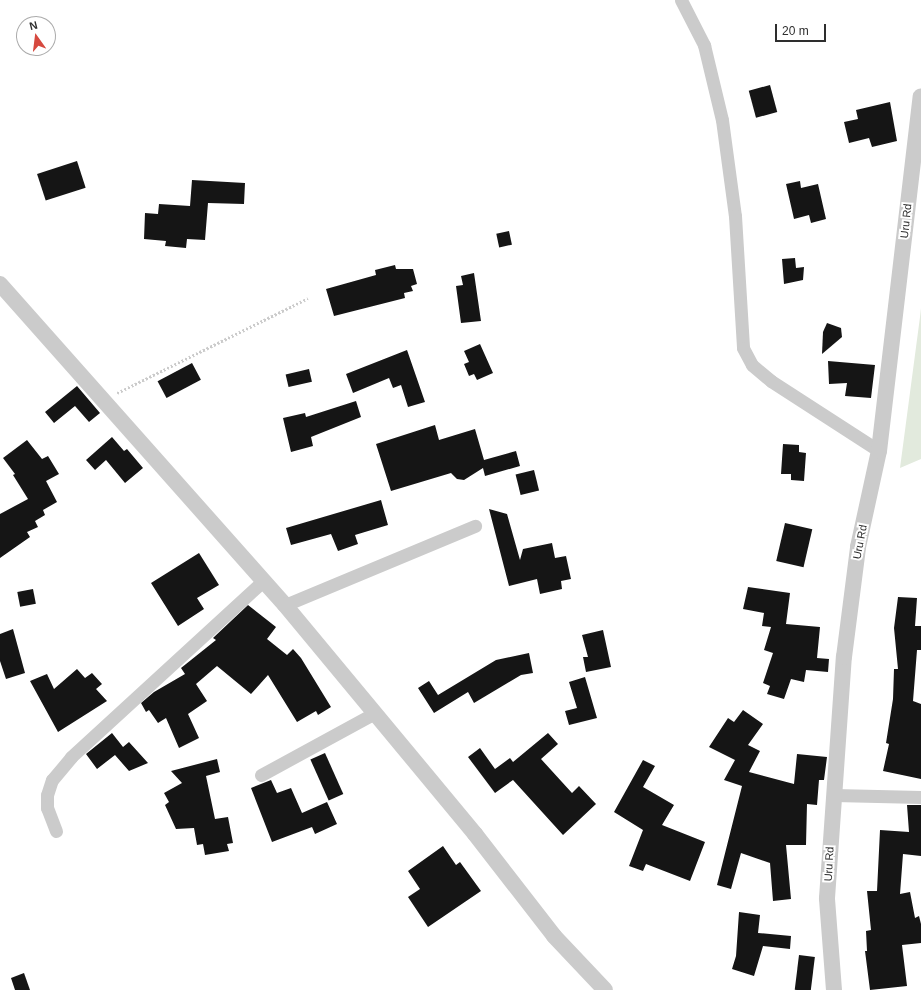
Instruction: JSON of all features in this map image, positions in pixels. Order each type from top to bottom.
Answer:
[{"type":"street","points":[[681,0],[704,45],[722,120],[735,216],[743,348],[752,364],[771,381],[879,451]]},
{"type":"street","name":"Uru Rd","points":[[834,990],[827,898],[844,657],[858,547],[879,451],[921,96]]},
{"type":"street","points":[[0,284],[284,605],[373,714],[475,834],[554,936],[605,990]]},
{"type":"street","points":[[284,605],[475,526]]},
{"type":"street","points":[[56,831],[47,808],[47,795],[52,780],[71,756],[263,581]]},
{"type":"street","points":[[261,775],[373,714]]},
{"type":"street","points":[[834,795],[921,797]]},
{"type":"path","points":[[102,401],[308,298]]},
{"type":"shaded area","points":[[921,308],[921,459],[900,468],[920,317]]},
{"type":"building","points":[[770,85],[777,112],[756,118],[749,91]]},
{"type":"building","points":[[890,102],[897,141],[872,147],[869,138],[849,143],[844,122],[858,119],[856,110]]},
{"type":"building","points":[[77,161],[86,188],[46,201],[37,174]]},
{"type":"building","points":[[192,180],[245,183],[244,204],[208,203],[205,240],[187,239],[186,248],[165,246],[166,241],[144,239],[145,213],[158,214],[159,204],[190,206]]},
{"type":"building","points":[[800,181],[801,188],[818,184],[826,219],[811,223],[809,215],[794,219],[786,184]]},
{"type":"building","points":[[509,231],[512,245],[499,247],[496,234]]},
{"type":"building","points":[[795,258],[796,268],[804,267],[803,280],[784,284],[782,259]]},
{"type":"building","points":[[395,265],[396,269],[413,269],[417,284],[411,286],[413,291],[404,293],[405,298],[334,316],[326,289],[376,275],[375,270]]},
{"type":"building","points":[[474,273],[481,321],[461,323],[456,286],[463,285],[461,276]]},
{"type":"building","points":[[827,323],[841,328],[842,337],[822,354],[823,332]]},
{"type":"building","points":[[480,344],[493,373],[477,380],[474,374],[469,376],[464,364],[469,362],[464,351]]},
{"type":"building","points":[[407,350],[425,402],[408,407],[401,385],[393,388],[389,378],[353,393],[346,374]]},
{"type":"building","points":[[828,361],[875,365],[871,398],[845,396],[847,383],[829,384]]},
{"type":"building","points":[[192,363],[201,380],[166,398],[158,381]]},
{"type":"building","points":[[309,369],[312,382],[289,387],[286,374]]},
{"type":"building","points":[[77,386],[100,413],[89,422],[75,406],[54,423],[45,412]]},
{"type":"building","points":[[356,401],[361,417],[311,437],[313,446],[291,452],[283,418],[305,413],[306,417]]},
{"type":"building","points":[[435,425],[439,440],[475,429],[484,460],[516,451],[520,466],[485,476],[483,468],[464,480],[457,479],[451,473],[391,491],[376,444]]},
{"type":"building","points":[[112,437],[124,451],[127,449],[143,468],[125,483],[106,460],[95,470],[86,460]]},
{"type":"building","points":[[27,440],[42,459],[48,456],[59,474],[46,481],[57,502],[43,510],[45,515],[35,521],[38,527],[27,532],[30,537],[0,558],[0,514],[28,499],[13,475],[15,474],[3,458]]},
{"type":"building","points":[[783,444],[799,445],[799,452],[806,453],[804,481],[791,480],[791,474],[781,474]]},
{"type":"building","points":[[534,470],[539,490],[521,495],[516,475]]},
{"type":"building","points":[[381,500],[388,525],[355,535],[358,544],[338,551],[331,534],[291,545],[286,528]]},
{"type":"building","points":[[489,509],[507,514],[520,560],[523,549],[552,543],[555,558],[566,556],[571,579],[561,581],[562,589],[540,594],[537,579],[509,586]]},
{"type":"building","points":[[785,523],[812,529],[804,567],[776,561]]},
{"type":"building","points":[[199,553],[219,585],[197,598],[204,609],[178,626],[151,583]]},
{"type":"building","points":[[748,587],[790,593],[786,624],[820,627],[817,658],[829,659],[828,672],[806,670],[804,682],[791,679],[784,699],[767,694],[770,686],[763,683],[773,653],[764,650],[771,627],[762,626],[764,613],[743,609]]},
{"type":"building","points":[[33,589],[36,604],[20,607],[17,592]]},
{"type":"building","points":[[898,597],[917,598],[915,626],[921,626],[921,650],[917,650],[913,701],[921,704],[921,779],[883,771],[889,744],[886,743],[893,699],[894,669],[898,669],[894,628]]},
{"type":"building","points":[[248,605],[276,627],[267,639],[287,655],[293,649],[301,658],[331,707],[318,715],[316,711],[297,722],[268,675],[251,694],[217,666],[196,684],[207,701],[188,714],[199,738],[179,748],[166,718],[158,723],[149,710],[146,712],[141,703],[154,692],[185,674],[181,668],[216,640],[213,638]]},
{"type":"building","points":[[13,629],[25,673],[6,679],[0,661],[0,634]]},
{"type":"building","points":[[603,630],[611,667],[586,672],[583,657],[588,657],[582,635]]},
{"type":"building","points":[[529,653],[533,673],[521,675],[474,703],[468,692],[434,713],[418,688],[429,681],[438,695],[496,660]]},
{"type":"building","points":[[77,669],[85,678],[92,673],[102,684],[96,689],[107,701],[58,732],[30,681],[47,674],[54,689]]},
{"type":"building","points":[[585,677],[597,718],[569,725],[565,711],[577,708],[569,682]]},
{"type":"building","points":[[743,710],[763,724],[748,745],[760,751],[749,772],[794,784],[797,754],[827,757],[824,780],[819,780],[817,805],[807,804],[806,845],[786,845],[791,899],[773,901],[770,863],[741,853],[731,889],[717,885],[742,786],[724,780],[735,760],[709,747],[728,718],[734,722]]},
{"type":"building","points":[[112,733],[123,747],[129,742],[148,763],[129,771],[115,755],[97,769],[86,754]]},
{"type":"building","points":[[548,733],[558,744],[541,759],[572,793],[579,786],[596,804],[563,835],[513,780],[495,793],[468,757],[480,748],[495,769],[510,758],[513,762]]},
{"type":"building","points":[[325,753],[343,794],[329,801],[310,760]]},
{"type":"building","points":[[217,759],[220,772],[206,776],[215,819],[228,817],[233,843],[227,844],[229,851],[205,855],[203,844],[197,845],[194,828],[176,829],[165,805],[169,802],[164,793],[182,783],[171,771]]},
{"type":"building","points":[[643,760],[655,766],[643,787],[674,805],[662,825],[705,842],[690,881],[646,864],[643,871],[629,866],[643,830],[614,812]]},
{"type":"building","points":[[271,780],[277,793],[291,788],[302,813],[327,802],[337,824],[315,834],[312,827],[272,842],[251,788]]},
{"type":"building","points":[[907,805],[921,805],[921,856],[903,854],[900,894],[910,892],[915,918],[919,916],[921,924],[921,943],[902,945],[907,986],[870,990],[865,951],[867,951],[866,931],[871,930],[867,891],[877,891],[880,830],[909,832]]},
{"type":"building","points":[[443,846],[456,865],[460,862],[481,891],[428,927],[408,897],[420,889],[408,871]]},
{"type":"building","points":[[739,912],[760,915],[758,933],[791,936],[790,949],[763,946],[754,976],[732,969],[736,956]]},
{"type":"building","points":[[799,955],[815,957],[811,990],[795,990]]},
{"type":"building","points":[[24,973],[30,990],[15,990],[11,978]]}]
